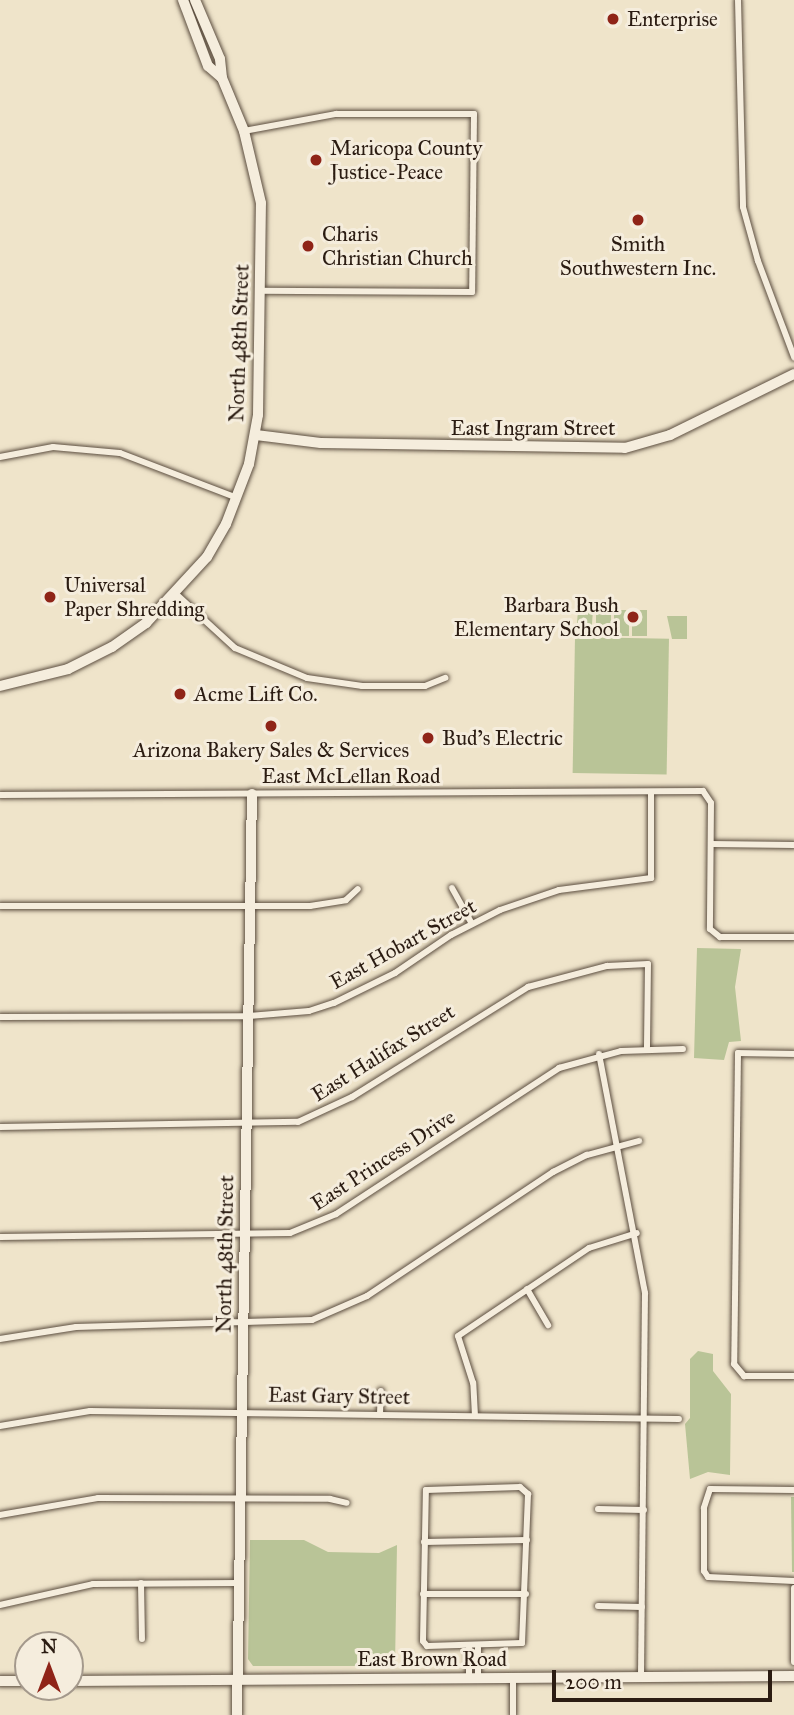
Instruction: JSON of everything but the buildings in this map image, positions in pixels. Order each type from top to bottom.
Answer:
[{"type":"street","name":"North 48th Street","points":[[183,0],[208,66],[222,78]]},
{"type":"street","name":"North 48th Street","points":[[0,686],[49,676],[103,652],[146,623],[176,594],[206,557],[238,498],[256,435],[261,203],[244,131],[222,78],[220,59],[195,0]]},
{"type":"street","points":[[738,0],[743,207],[758,261],[794,357]]},
{"type":"street","points":[[244,131],[327,115],[474,114],[472,292],[260,291]]},
{"type":"street","name":"East Ingram Street","points":[[256,435],[328,444],[625,449],[670,435],[794,374]]},
{"type":"street","points":[[0,457],[53,447],[120,453],[238,498]]},
{"type":"street","points":[[176,594],[235,648],[307,678],[394,686],[425,686],[445,678]]},
{"type":"street","name":"East Hobart Street","points":[[0,1017],[249,1016],[309,1011],[355,995],[472,924],[559,890],[651,878],[651,792]]},
{"type":"street","name":"East McLellan Road","points":[[0,796],[703,792],[710,803],[711,845]]},
{"type":"street","name":"North 48th Street","points":[[237,1715],[252,794]]},
{"type":"street","points":[[794,845],[711,845],[710,929],[714,935],[794,937]]},
{"type":"street","points":[[452,888],[472,924]]},
{"type":"street","points":[[0,906],[332,904],[358,889]]},
{"type":"street","name":"East Halifax Street","points":[[0,1127],[277,1125],[324,1112],[528,987],[587,968],[648,964],[647,1049]]},
{"type":"street","name":"East Princess Drive","points":[[0,1237],[245,1237],[290,1233],[327,1219],[545,1075],[599,1054],[647,1049],[683,1049]]},
{"type":"street","points":[[794,1054],[738,1053],[736,1372],[794,1376]]},
{"type":"street","points":[[599,1054],[637,1233],[645,1293],[641,1677]]},
{"type":"street","points":[[0,1339],[76,1327],[243,1325],[312,1320],[356,1302],[553,1172],[618,1146],[639,1141]]},
{"type":"street","points":[[475,1416],[473,1383],[458,1336],[589,1248],[637,1233]]},
{"type":"street","points":[[527,1289],[548,1325]]},
{"type":"street","points":[[380,1413],[381,1391]]},
{"type":"street","name":"East Gary Street","points":[[0,1426],[90,1411],[679,1419]]},
{"type":"street","points":[[430,1488],[526,1490],[527,1540],[522,1643],[478,1648],[427,1646],[423,1641],[424,1495],[430,1488]]},
{"type":"street","points":[[794,1490],[705,1492],[704,1571],[709,1577],[794,1581]]},
{"type":"street","points":[[0,1515],[88,1499],[241,1499],[347,1503]]},
{"type":"street","points":[[598,1509],[644,1510]]},
{"type":"street","points":[[424,1542],[527,1540]]},
{"type":"street","points":[[0,1605],[55,1589],[141,1583],[238,1583]]},
{"type":"street","points":[[141,1583],[142,1639]]},
{"type":"street","points":[[794,1588],[794,1662]]},
{"type":"street","points":[[423,1594],[526,1594]]},
{"type":"street","points":[[598,1606],[642,1607]]},
{"type":"street","points":[[469,1648],[474,1678]]},
{"type":"street","points":[[474,1678],[478,1648]]},
{"type":"street","name":"East Brown Road","points":[[84,1681],[794,1676]]},
{"type":"street","points":[[513,1678],[513,1715]]},
{"type":"green space","points":[[578,609],[593,610],[591,637],[576,636]]},
{"type":"green space","points":[[596,610],[611,610],[611,636],[596,636]]},
{"type":"green space","points":[[614,610],[629,610],[629,636],[614,636]]},
{"type":"green space","points":[[632,610],[647,610],[647,636],[632,636]]},
{"type":"green space","points":[[667,616],[687,616],[687,639],[672,639]]},
{"type":"green space","points":[[575,637],[669,639],[667,775],[573,773]]},
{"type":"green space","points":[[697,948],[741,949],[735,987],[741,1041],[729,1042],[724,1060],[694,1058]]},
{"type":"green space","points":[[698,1351],[713,1354],[713,1371],[731,1394],[730,1475],[708,1472],[690,1479],[685,1424],[690,1418],[690,1359]]},
{"type":"green space","points":[[791,1497],[794,1497],[794,1572],[792,1572]]},
{"type":"green space","points":[[250,1540],[304,1540],[328,1552],[379,1553],[397,1545],[395,1666],[253,1666],[248,1659]]},
{"type":"place","name":"Enterprise","points":[[613,19]]},
{"type":"place","name":"Maricopa County Justice-Peace","points":[[316,160]]},
{"type":"place","name":"Smith Southwestern Inc.","points":[[638,220]]},
{"type":"place","name":"Charis Christian Church","points":[[308,246]]},
{"type":"place","name":"Universal Paper Shredding","points":[[50,597]]},
{"type":"place","name":"Barbara Bush Elementary School","points":[[633,617]]},
{"type":"place","name":"Acme Lift Co.","points":[[180,694]]},
{"type":"place","name":"Arizona Bakery Sales & Services","points":[[271,726]]},
{"type":"place","name":"Bud's Electric","points":[[428,738]]}]
